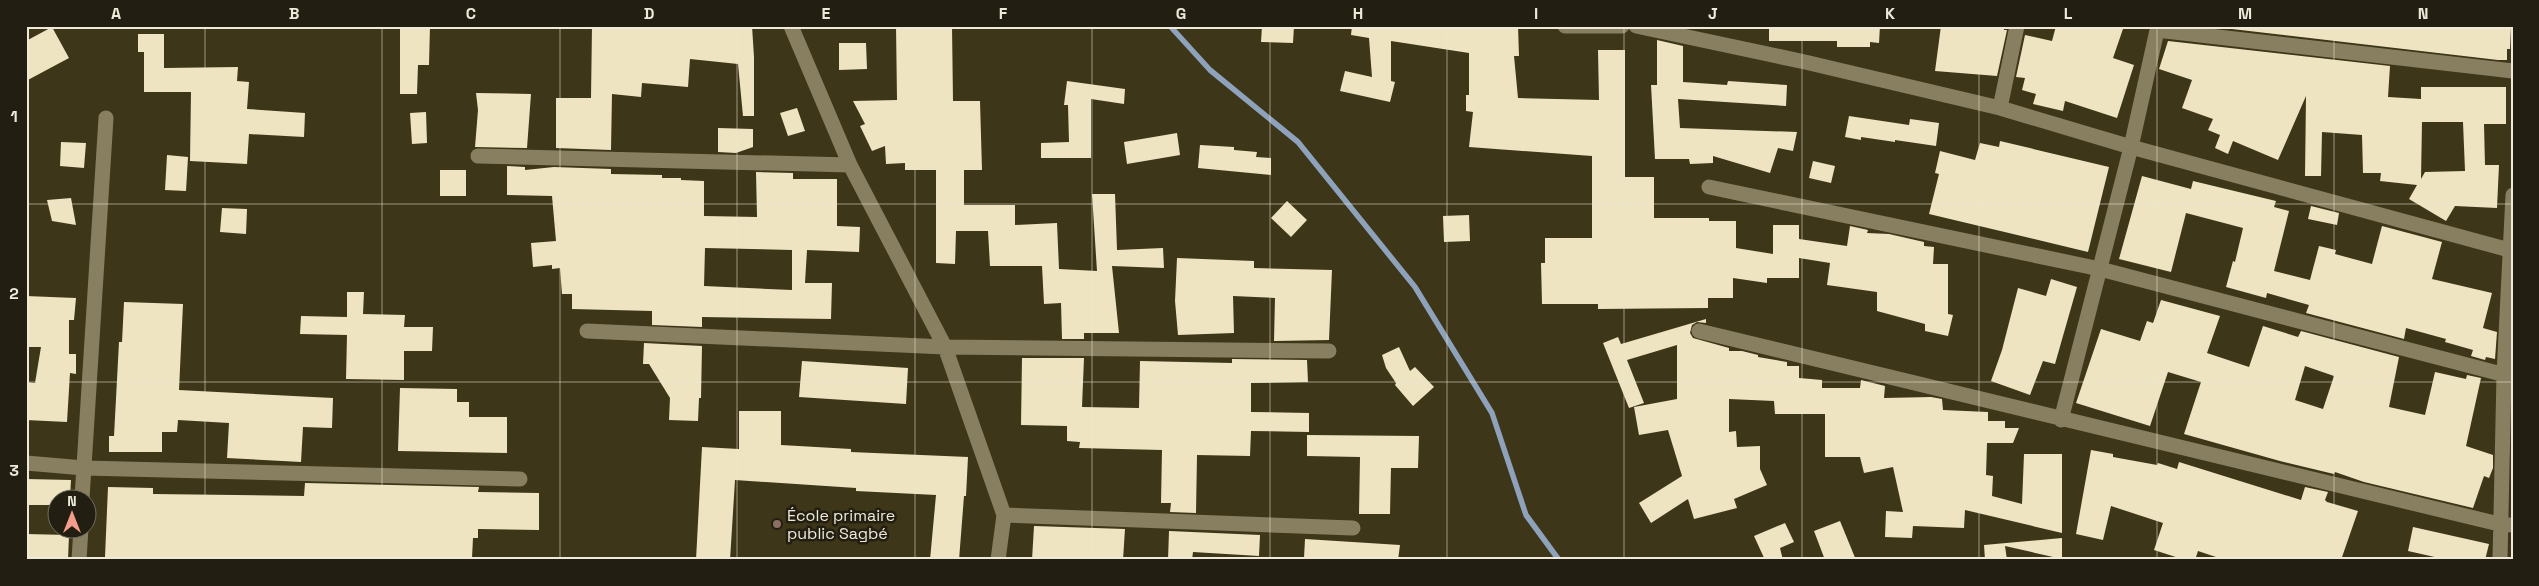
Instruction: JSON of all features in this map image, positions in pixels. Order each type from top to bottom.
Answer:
[{"type":"street","points":[[791,26],[850,165],[945,347],[1004,515],[998,560]]},
{"type":"street","points":[[1565,26],[1622,26]]},
{"type":"street","points":[[1636,26],[1805,62],[2000,108],[2131,147],[2511,250]]},
{"type":"street","points":[[2000,108],[2017,26]]},
{"type":"street","points":[[2061,420],[2131,147],[2158,28],[2513,71]]},
{"type":"street","points":[[83,488],[106,118]]},
{"type":"street","points":[[478,156],[850,165]]},
{"type":"street","points":[[1709,186],[2100,269],[2508,376]]},
{"type":"street","points":[[2500,560],[2506,524],[2513,195]]},
{"type":"street","points":[[587,331],[945,347],[1329,351]]},
{"type":"street","points":[[1699,331],[2061,420],[2506,524]]},
{"type":"street","points":[[26,463],[84,468],[520,479]]},
{"type":"street","points":[[1004,515],[1353,528]]},
{"type":"street","points":[[79,560],[80,538]]},
{"type":"building","points":[[400,26],[430,26],[429,65],[418,65],[417,94],[400,94]]},
{"type":"building","points":[[592,26],[752,26],[754,116],[743,116],[738,64],[690,59],[688,87],[642,83],[641,97],[612,94],[611,150],[556,148],[556,98],[591,98]]},
{"type":"building","points":[[896,26],[952,26],[953,101],[980,101],[982,170],[964,170],[964,205],[1015,205],[1015,225],[1057,223],[1059,269],[1097,271],[1092,194],[1115,194],[1117,250],[1163,248],[1164,268],[1112,266],[1119,333],[1084,333],[1084,339],[1062,339],[1061,303],[1044,304],[1042,266],[990,266],[988,231],[956,231],[955,264],[936,263],[936,170],[905,170],[905,163],[886,164],[885,146],[872,151],[860,126],[865,124],[853,101],[897,100]]},
{"type":"building","points":[[1262,26],[1294,26],[1293,43],[1261,42]]},
{"type":"building","points":[[1352,26],[1518,26],[1519,56],[1514,56],[1518,98],[1599,100],[1598,50],[1625,50],[1625,177],[1654,177],[1654,218],[1709,218],[1709,221],[1736,221],[1736,248],[1773,254],[1773,225],[1799,225],[1799,239],[1847,246],[1850,226],[1868,230],[1867,233],[1889,234],[1924,242],[1924,246],[1934,247],[1933,264],[1948,264],[1948,314],[1953,315],[1948,336],[1925,331],[1925,324],[1877,311],[1877,292],[1827,285],[1830,263],[1799,258],[1799,278],[1767,278],[1767,283],[1733,278],[1733,298],[1708,298],[1708,308],[1598,309],[1598,304],[1542,304],[1541,263],[1545,263],[1545,238],[1592,238],[1592,156],[1469,147],[1473,112],[1466,111],[1466,95],[1469,95],[1469,53],[1391,41],[1391,81],[1395,82],[1390,102],[1340,91],[1345,71],[1372,77],[1369,38],[1351,35]]},
{"type":"building","points":[[1769,26],[1880,26],[1879,43],[1870,42],[1870,47],[1837,47],[1837,41],[1769,41]]},
{"type":"building","points":[[1941,26],[2004,26],[2004,30],[2007,30],[1997,76],[1935,71]]},
{"type":"building","points":[[2056,26],[2124,26],[2113,58],[2134,65],[2117,118],[2065,101],[2063,111],[2033,104],[2036,94],[2022,90],[2025,78],[2016,77],[2025,35],[2052,41]]},
{"type":"building","points":[[2206,26],[2511,26],[2510,49],[2507,49],[2507,60],[2498,60]]},
{"type":"building","points":[[52,27],[69,58],[26,81],[26,41]]},
{"type":"building","points":[[138,34],[164,34],[164,68],[238,67],[237,81],[249,82],[247,109],[305,113],[304,137],[249,134],[247,164],[190,161],[191,92],[144,92],[144,52],[138,52]]},
{"type":"building","points":[[1657,40],[1683,46],[1683,82],[1727,85],[1728,81],[1787,85],[1786,106],[1678,99],[1680,128],[1797,132],[1793,151],[1778,148],[1770,173],[1713,156],[1713,163],[1690,164],[1689,159],[1655,159],[1651,85],[1657,85]]},
{"type":"building","points":[[2168,41],[2390,66],[2388,97],[2421,99],[2421,87],[2506,87],[2506,124],[2484,124],[2485,165],[2499,165],[2497,208],[2455,206],[2446,221],[2409,199],[2417,185],[2380,181],[2381,173],[2363,173],[2362,135],[2322,132],[2321,176],[2305,176],[2306,96],[2278,160],[2233,141],[2228,154],[2215,148],[2220,135],[2208,130],[2213,119],[2182,108],[2192,80],[2159,69]],"holes":[[[2422,122],[2463,122],[2465,171],[2425,172],[2421,179]]]},
{"type":"building","points":[[839,43],[866,43],[867,69],[839,70]]},
{"type":"building","points":[[1067,81],[1125,89],[1124,104],[1091,99],[1091,158],[1041,158],[1041,143],[1069,142],[1068,105],[1064,105]]},
{"type":"building","points":[[476,93],[531,94],[527,148],[475,147],[478,110]]},
{"type":"building","points":[[797,108],[805,131],[788,136],[780,113]]},
{"type":"building","points":[[426,112],[427,143],[412,144],[410,113]]},
{"type":"building","points":[[1849,116],[1909,125],[1910,119],[1939,123],[1936,146],[1895,140],[1895,142],[1861,137],[1861,140],[1845,137]]},
{"type":"building","points":[[718,128],[753,129],[753,147],[736,153],[718,152]]},
{"type":"building","points":[[1177,133],[1180,155],[1127,164],[1124,142]]},
{"type":"building","points":[[2000,141],[2109,167],[2088,252],[1929,214],[1939,174],[1935,173],[1940,151],[1975,160],[1980,143],[1999,147]]},
{"type":"building","points":[[61,142],[86,143],[84,168],[60,166]]},
{"type":"building","points":[[1200,145],[1234,147],[1234,150],[1257,152],[1256,157],[1271,158],[1271,175],[1198,168]]},
{"type":"building","points":[[167,155],[188,157],[186,191],[165,190]]},
{"type":"building","points":[[1813,161],[1835,166],[1831,183],[1809,178]]},
{"type":"building","points":[[507,166],[525,167],[525,170],[554,167],[611,169],[611,174],[662,175],[662,178],[704,181],[704,216],[757,217],[756,172],[793,173],[793,179],[837,179],[837,226],[860,227],[859,252],[807,250],[805,283],[832,283],[831,319],[702,317],[702,327],[652,325],[652,311],[572,309],[572,294],[562,294],[560,268],[552,269],[552,265],[533,267],[531,243],[556,241],[552,196],[507,195]],"holes":[[[705,248],[792,250],[792,290],[704,286]]]},
{"type":"building","points":[[440,170],[466,170],[466,196],[440,196]]},
{"type":"building","points":[[2142,176],[2191,189],[2193,181],[2276,201],[2274,207],[2289,211],[2274,271],[2310,280],[2319,246],[2336,250],[2335,254],[2372,264],[2382,226],[2442,242],[2432,279],[2492,293],[2483,328],[2497,332],[2495,359],[2486,357],[2485,360],[2471,356],[2473,350],[2445,342],[2446,339],[2406,328],[2404,339],[2306,313],[2309,305],[2267,293],[2266,298],[2226,287],[2233,261],[2235,262],[2243,228],[2186,213],[2171,272],[2119,259]]},
{"type":"building","points":[[71,198],[76,225],[52,221],[47,200]]},
{"type":"building","points":[[1287,201],[1307,220],[1291,237],[1271,218]]},
{"type":"building","points":[[2311,206],[2339,213],[2337,225],[2308,219]]},
{"type":"building","points":[[222,208],[247,209],[246,234],[220,232]]},
{"type":"building","points":[[1469,215],[1470,241],[1444,242],[1443,216]]},
{"type":"building","points":[[1177,258],[1254,261],[1254,268],[1332,270],[1329,340],[1274,341],[1275,298],[1233,296],[1234,333],[1178,335],[1175,301]]},
{"type":"building","points":[[2051,279],[2077,287],[2055,364],[2043,361],[2030,395],[1991,381],[2002,350],[2018,288],[2046,296]]},
{"type":"building","points":[[347,292],[364,292],[363,314],[405,315],[404,327],[433,327],[432,351],[404,351],[404,380],[346,379],[347,335],[300,334],[301,316],[347,317]]},
{"type":"building","points":[[26,296],[76,298],[74,320],[69,320],[69,354],[76,354],[76,374],[70,373],[67,422],[26,420],[26,382],[35,383],[41,347],[26,347]]},
{"type":"building","points":[[2161,300],[2220,316],[2207,353],[2249,367],[2263,326],[2298,337],[2301,331],[2399,357],[2389,407],[2425,415],[2435,372],[2466,379],[2467,375],[2481,378],[2466,446],[2493,455],[2493,468],[2489,478],[2484,476],[2473,508],[2364,482],[2335,472],[2334,474],[2280,461],[2184,434],[2201,382],[2168,372],[2150,426],[2076,403],[2101,329],[2140,341],[2147,321],[2153,323]],"holes":[[[2305,366],[2334,376],[2323,409],[2295,400]]]},
{"type":"building","points":[[124,302],[183,304],[179,390],[333,398],[332,428],[303,427],[301,462],[227,458],[229,423],[178,420],[177,432],[162,432],[162,452],[109,452],[109,436],[114,436],[119,342],[122,342]]},
{"type":"building","points":[[1706,319],[1706,323],[1697,322],[1692,325],[1690,333],[1693,338],[1729,348],[1729,351],[1742,351],[1758,355],[1758,357],[1787,362],[1787,366],[1799,366],[1799,378],[1822,380],[1822,388],[1860,388],[1861,380],[1885,386],[1884,398],[1931,397],[1942,399],[1943,410],[1988,412],[1988,421],[2005,421],[2005,428],[2019,428],[2013,443],[1987,443],[1986,475],[1993,476],[1992,496],[2022,504],[2024,454],[2062,454],[2062,533],[1965,510],[1964,528],[1913,526],[1912,538],[1885,537],[1886,511],[1903,512],[1893,467],[1864,473],[1860,457],[1825,457],[1825,414],[1775,414],[1774,401],[1729,399],[1729,432],[1736,431],[1737,447],[1760,446],[1760,469],[1767,485],[1734,499],[1737,508],[1694,519],[1688,499],[1651,523],[1639,503],[1682,476],[1668,430],[1639,435],[1634,407],[1677,399],[1677,345],[1627,360],[1644,403],[1629,408],[1603,343],[1618,337],[1621,344]]},
{"type":"building","points":[[644,343],[702,346],[701,398],[699,398],[698,421],[669,420],[670,398],[649,364],[643,364]]},
{"type":"building","points":[[1399,347],[1410,371],[1415,367],[1434,387],[1413,406],[1395,385],[1396,383],[1386,368],[1382,355]]},
{"type":"building","points":[[1022,358],[1084,358],[1082,407],[1139,408],[1140,361],[1232,363],[1232,359],[1307,360],[1308,382],[1251,383],[1251,412],[1309,413],[1309,432],[1251,431],[1250,456],[1197,455],[1196,513],[1170,512],[1171,503],[1161,503],[1162,450],[1079,448],[1080,442],[1067,441],[1067,426],[1021,425]]},
{"type":"building","points":[[802,361],[908,368],[906,404],[799,397]]},
{"type":"building","points":[[400,388],[457,389],[457,402],[469,402],[469,417],[507,417],[507,453],[398,451]]},
{"type":"building","points":[[739,411],[781,411],[781,445],[851,449],[851,452],[968,457],[959,560],[930,560],[936,495],[856,491],[856,488],[735,480],[730,560],[696,560],[702,447],[739,449]]},
{"type":"building","points":[[1307,435],[1419,436],[1418,468],[1391,468],[1390,514],[1359,514],[1360,457],[1307,456]]},
{"type":"building","points":[[2091,450],[2113,454],[2113,457],[2157,465],[2158,463],[2177,469],[2179,462],[2301,500],[2305,487],[2328,492],[2325,500],[2327,502],[2358,511],[2341,560],[2225,560],[2198,551],[2195,560],[2185,560],[2154,550],[2163,523],[2111,506],[2103,540],[2076,534]]},
{"type":"building","points":[[26,479],[71,480],[71,488],[48,488],[48,505],[26,505]]},
{"type":"building","points":[[305,483],[479,487],[478,492],[539,493],[539,530],[478,529],[478,538],[473,538],[472,558],[209,560],[209,558],[105,557],[108,487],[153,488],[153,494],[304,496]]},
{"type":"building","points":[[1840,521],[1856,560],[1825,560],[1814,531]]},
{"type":"building","points":[[1785,523],[1794,542],[1780,548],[1783,560],[1765,560],[1754,536]]},
{"type":"building","points":[[1034,526],[1125,529],[1123,560],[1032,560]]},
{"type":"building","points":[[2413,527],[2489,544],[2485,560],[2448,560],[2408,551]]},
{"type":"building","points":[[1169,531],[1260,535],[1259,556],[1193,552],[1192,560],[1168,560]]},
{"type":"building","points":[[26,534],[48,535],[48,538],[69,538],[68,560],[26,560]]},
{"type":"building","points":[[2062,538],[2062,559],[2005,546],[2007,560],[1985,560],[1984,545]]},
{"type":"building","points":[[1305,539],[1400,545],[1398,560],[1304,558]]},
{"type":"waterway","points":[[1170,26],[1210,70],[1298,142],[1415,287],[1492,413],[1526,515],[1559,560]]},
{"type":"place","name":"École primaire public Sagbé","points":[[777,524]]}]
